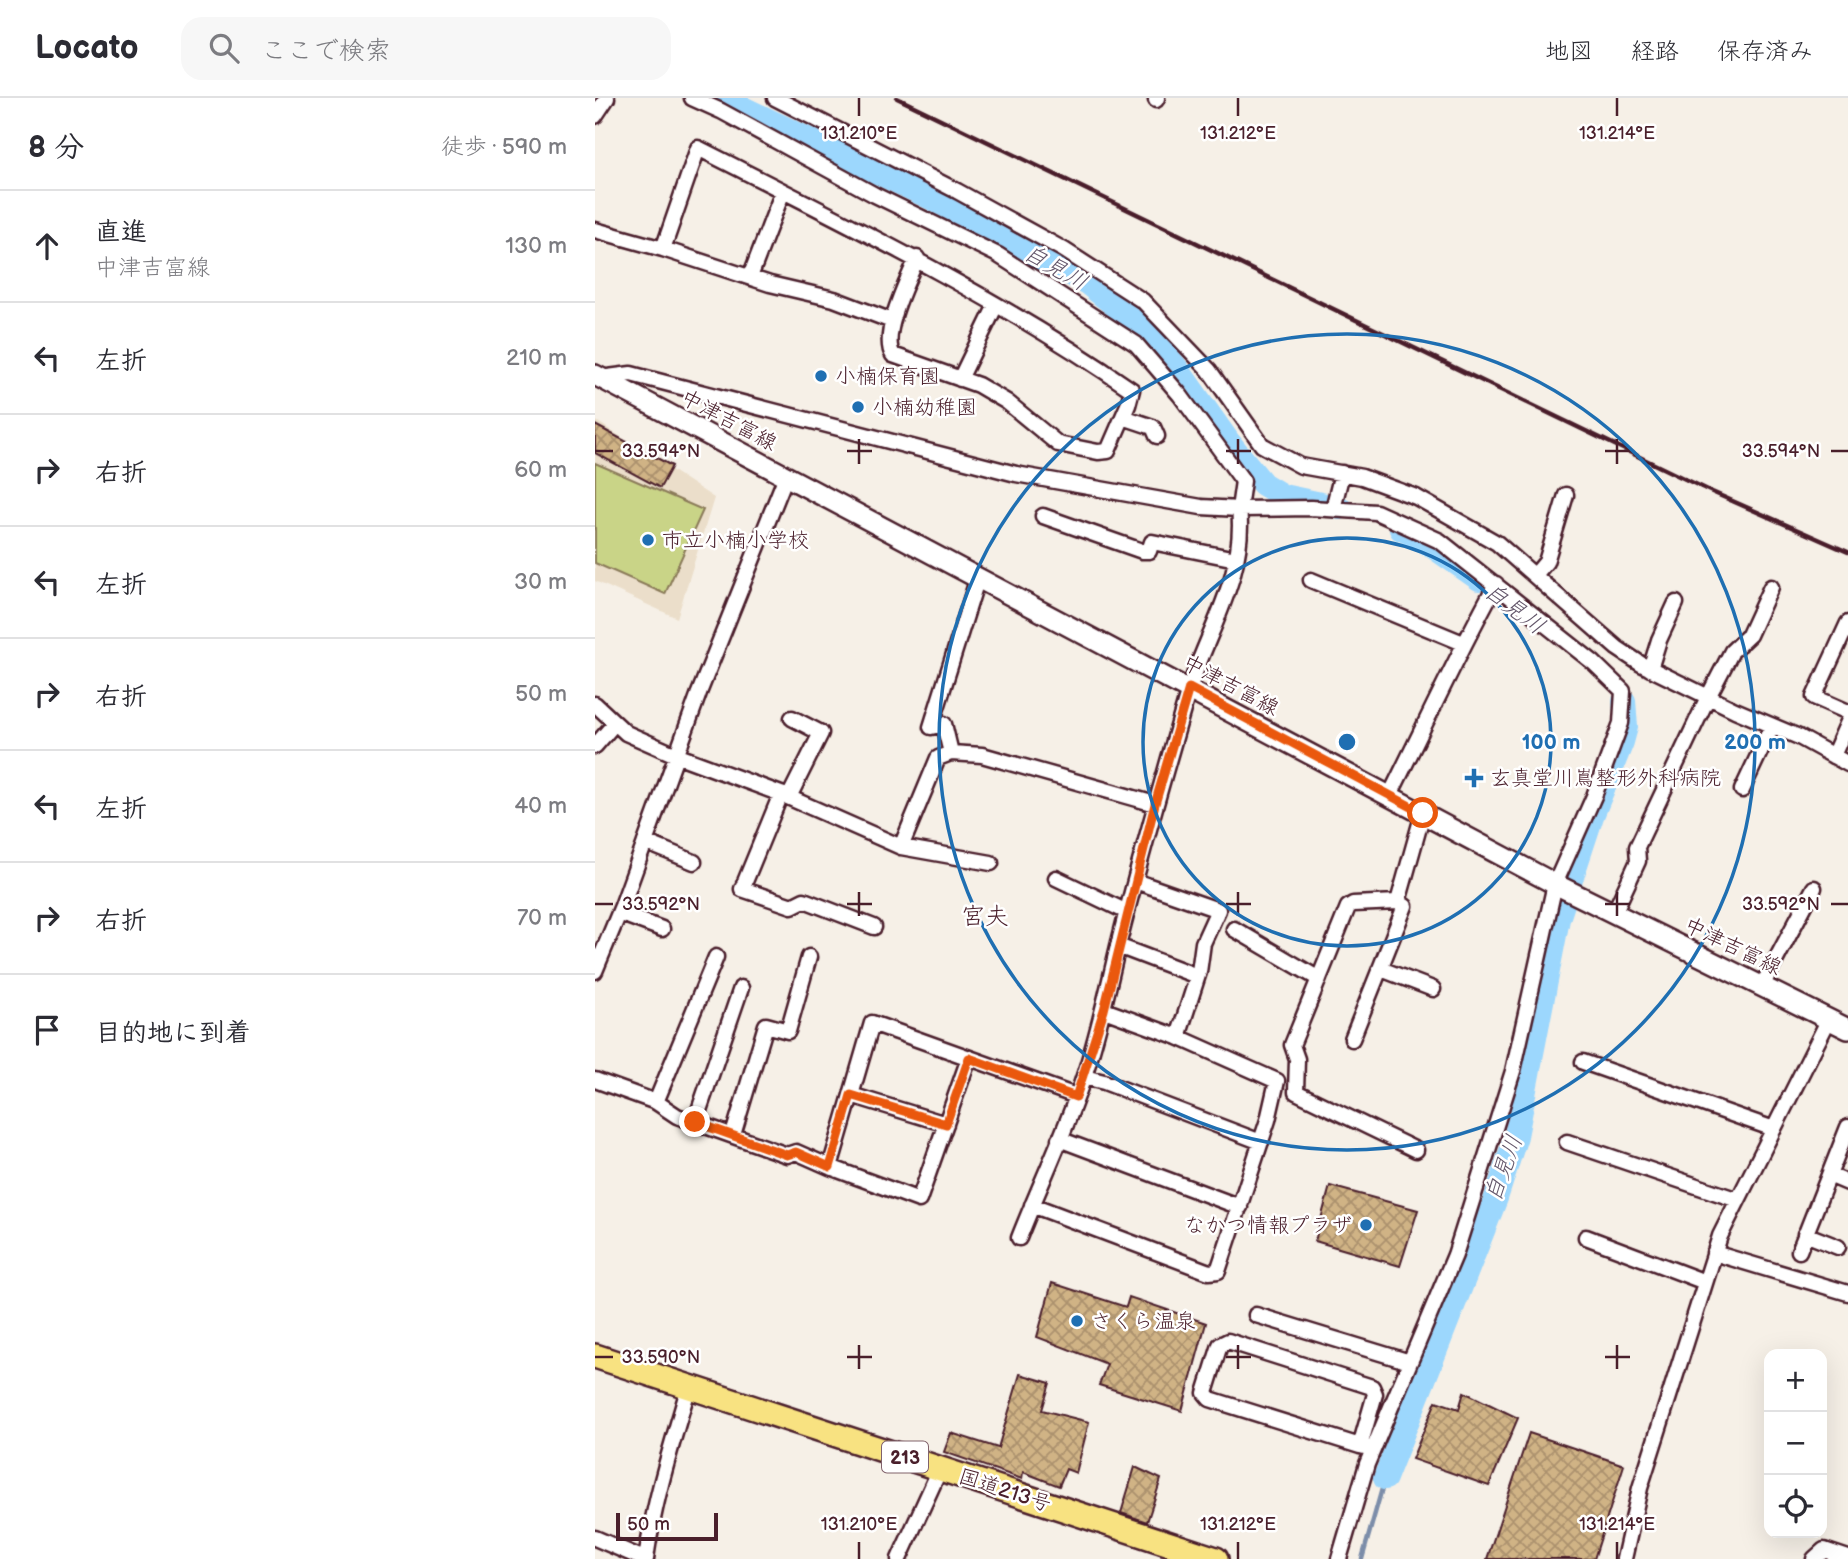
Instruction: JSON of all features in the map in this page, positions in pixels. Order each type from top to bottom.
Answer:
[{"type":"highway","name":"国道213号","points":[[595,1356],[1216,1559]]},
{"type":"main road","name":"中津吉富線","points":[[597,377],[1555,884],[1848,1029]]},
{"type":"street","points":[[595,116],[607,98]]},
{"type":"street","points":[[691,98],[721,111],[875,195],[998,255],[1136,344],[1180,395],[1243,481],[1237,559],[1218,617],[1189,688],[1155,804],[1104,1010],[1084,1077],[1019,1238]]},
{"type":"street","points":[[775,98],[969,197],[1064,250],[1143,300],[1209,370],[1262,445],[1301,466],[1362,477],[1416,497],[1497,543],[1617,648],[1650,668],[1799,737],[1848,764]]},
{"type":"street","points":[[663,249],[698,148],[917,258],[1075,351],[1132,390],[1108,451],[1098,452],[1058,444],[1007,402],[978,386],[894,355],[890,349],[892,321],[917,258]]},
{"type":"street","points":[[750,277],[783,191]]},
{"type":"street","points":[[595,230],[750,277],[834,299],[892,321]]},
{"type":"street","points":[[960,379],[996,305]]},
{"type":"street","points":[[597,377],[631,374],[1016,474],[1201,507],[1375,512],[1440,541],[1594,663],[1623,691],[1621,723],[1594,796],[1555,884],[1513,1071],[1455,1255],[1410,1362],[1366,1447]]},
{"type":"street","points":[[1123,417],[1153,427],[1157,436]]},
{"type":"street","points":[[1333,509],[1342,473]]},
{"type":"street","points":[[595,971],[619,913],[676,755],[786,476]]},
{"type":"street","points":[[1535,575],[1546,562],[1566,495]]},
{"type":"street","points":[[1043,516],[1142,551],[1150,551],[1152,542],[1237,559]]},
{"type":"street","points":[[950,753],[944,724],[931,727],[978,578]]},
{"type":"street","points":[[1311,580],[1463,643]]},
{"type":"street","points":[[1390,795],[1463,643],[1496,584]]},
{"type":"street","points":[[1614,913],[1638,861],[1637,847],[1708,697],[1733,651],[1749,635],[1772,587]]},
{"type":"street","points":[[1650,668],[1659,639],[1676,603]]},
{"type":"street","points":[[1848,623],[1814,697],[1848,712]]},
{"type":"street","points":[[595,704],[627,733],[676,755],[785,795],[901,847],[991,863]]},
{"type":"street","points":[[792,718],[821,733],[785,795],[742,889],[792,906],[804,900],[874,927]]},
{"type":"street","points":[[595,746],[615,723]]},
{"type":"street","points":[[1833,756],[1848,723]]},
{"type":"street","points":[[1742,790],[1772,726]]},
{"type":"street","points":[[901,847],[938,758],[950,753],[982,755],[1155,804]]},
{"type":"street","points":[[1398,902],[1423,813]]},
{"type":"street","points":[[645,842],[694,862]]},
{"type":"street","points":[[1056,878],[1127,912]]},
{"type":"street","points":[[1135,881],[1218,910],[1203,943],[1197,976],[1178,1037]]},
{"type":"street","points":[[1762,986],[1814,888]]},
{"type":"street","points":[[1352,1039],[1405,906],[1398,902],[1353,904],[1349,907],[1292,1045],[1297,1059],[1296,1092],[1416,1150]]},
{"type":"street","points":[[619,913],[662,929]]},
{"type":"street","points":[[1234,929],[1319,979]]},
{"type":"street","points":[[1118,946],[1197,976]]},
{"type":"street","points":[[656,1102],[716,957]]},
{"type":"street","points":[[733,1135],[766,1025],[788,1031],[809,957]]},
{"type":"street","points":[[1381,969],[1433,989]]},
{"type":"street","points":[[695,1122],[741,988]]},
{"type":"street","points":[[1032,1205],[1209,1272],[1218,1271],[1261,1142],[1277,1081],[1178,1037],[1104,1010]]},
{"type":"street","points":[[1624,1559],[1640,1488],[1720,1236],[1829,1019]]},
{"type":"street","points":[[830,1167],[872,1023],[1076,1097]]},
{"type":"street","points":[[595,1080],[656,1102],[677,1116],[787,1155],[796,1152],[919,1200],[969,1058]]},
{"type":"street","points":[[1583,1062],[1774,1129]]},
{"type":"street","points":[[1084,1077],[1104,1082],[1261,1142]]},
{"type":"street","points":[[851,1095],[946,1124]]},
{"type":"street","points":[[1798,1251],[1848,1127]]},
{"type":"street","points":[[1059,1139],[1240,1207]]},
{"type":"street","points":[[1567,1142],[1738,1200]]},
{"type":"street","points":[[1829,1175],[1848,1183]]},
{"type":"street","points":[[1805,1234],[1838,1247]]},
{"type":"street","points":[[1586,1237],[1705,1282]]},
{"type":"street","points":[[1714,1253],[1848,1293]]},
{"type":"street","points":[[1256,1315],[1410,1362]]},
{"type":"street","points":[[1339,1559],[1361,1481],[1375,1394],[1372,1387],[1228,1342],[1220,1345],[1205,1393],[1210,1399],[1366,1447]]},
{"type":"street","points":[[595,1538],[645,1559],[651,1520],[689,1386]]},
{"type":"street","points":[[899,1559],[940,1469]]},
{"type":"street","points":[[1814,1559],[1824,1550],[1848,1558]]},
{"type":"shaded area","name":"市立小楠小学校","points":[[595,420],[714,498],[677,618],[595,581]]},
{"type":"green space","points":[[595,463],[703,510],[665,594],[595,563]]},
{"type":"building","points":[[595,425],[672,466],[660,488],[595,453]]},
{"type":"building","name":"なかつ情報プラザ","points":[[1330,1186],[1418,1210],[1400,1266],[1315,1241]]},
{"type":"building","points":[[1052,1283],[1126,1307],[1129,1297],[1206,1323],[1182,1411],[1099,1385],[1107,1364],[1037,1337]]},
{"type":"building","points":[[1020,1374],[1050,1383],[1042,1410],[1089,1422],[1076,1473],[1066,1469],[1059,1486],[1023,1472],[1022,1479],[944,1452],[951,1433],[998,1448]]},
{"type":"building","points":[[1464,1392],[1518,1418],[1489,1486],[1412,1459],[1436,1401],[1459,1409]]},
{"type":"building","points":[[1529,1433],[1624,1465],[1594,1559],[1487,1559]]},
{"type":"building","points":[[1135,1467],[1161,1479],[1147,1522],[1121,1513]]},
{"type":"waterway","name":"自見川","points":[[722,98],[933,199],[1087,283],[1147,331],[1263,484],[1283,496],[1340,508]]},
{"type":"waterway","name":"自見川","points":[[1401,529],[1423,540],[1479,579]]},
{"type":"waterway","name":"自見川","points":[[1385,1478],[1496,1198],[1516,1136],[1558,919],[1592,816],[1622,742],[1626,727],[1624,701]]},
{"type":"waterway","points":[[1362,1559],[1385,1478]]},
{"type":"railway","points":[[897,98],[1712,492],[1848,552]]},
{"type":"place","name":"小楠保育園","points":[[821,376]]},
{"type":"place","name":"小楠幼稚園","points":[[858,407]]},
{"type":"place","name":"市立小楠小学校","points":[[648,540]]},
{"type":"place","name":"玄真堂川嶌整形外科病院","points":[[1474,778]]},
{"type":"place","name":"なかつ情報プラザ","points":[[1366,1225]]},
{"type":"place","name":"さくら温泉","points":[[1077,1321]]},
{"type":"district","name":"宮夫","points":[[985,916]]},
{"type":"route","points":[[695,1122],[787,1155],[796,1152],[830,1167],[851,1095],[946,1124],[969,1058],[1076,1097],[1104,1010],[1155,804],[1189,688],[1423,813]]}]
